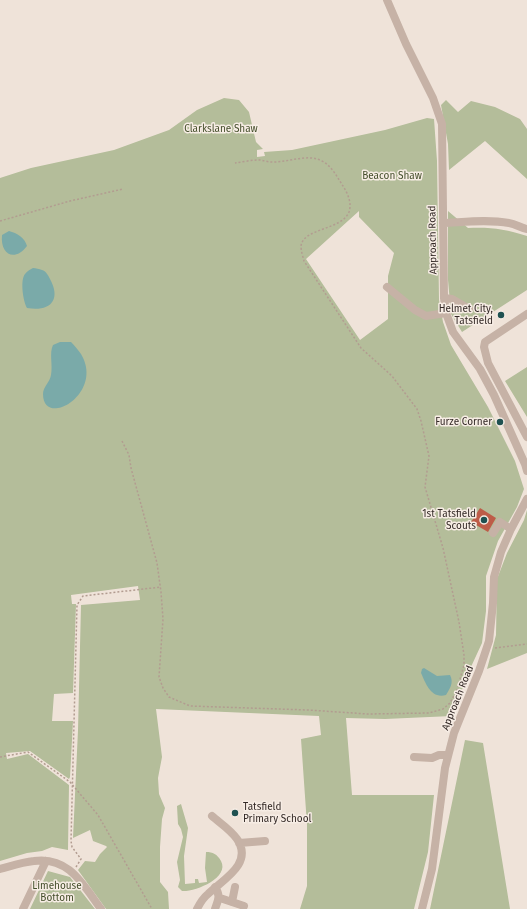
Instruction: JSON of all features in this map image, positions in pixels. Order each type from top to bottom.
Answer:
[{"type":"street","name":"Approach Road","points":[[387,0],[406,44],[434,98],[442,124],[444,298],[446,313],[453,332],[480,369],[494,395],[527,471]]},
{"type":"street","points":[[443,223],[499,221],[512,223],[521,228],[527,229]]},
{"type":"street","points":[[387,287],[415,310],[426,316],[446,313]]},
{"type":"street","points":[[444,298],[452,299],[469,308]]},
{"type":"street","points":[[527,314],[484,342],[484,347],[488,363],[527,437]]},
{"type":"street","name":"Approach Road","points":[[422,909],[432,869],[448,755],[454,733],[488,646],[493,603],[494,577],[501,552],[527,499]]},
{"type":"street","points":[[493,533],[500,522],[511,529]]},
{"type":"street","points":[[414,758],[432,758],[440,755],[448,755]]},
{"type":"street","points":[[197,909],[204,898],[236,868],[240,860],[241,853],[237,839],[212,816]]},
{"type":"street","points":[[239,843],[265,841]]},
{"type":"street","points":[[0,869],[34,861],[46,861],[66,867],[83,884],[101,909]]},
{"type":"street","points":[[23,909],[46,861]]},
{"type":"street","points":[[232,902],[235,887]]},
{"type":"street","points":[[216,888],[220,898],[216,909]]},
{"type":"street","points":[[220,898],[244,906]]},
{"type":"path","points":[[122,441],[129,455],[131,468],[157,563],[163,618],[160,677],[163,688],[169,697],[190,706],[308,710],[368,714],[429,713],[443,709],[450,703],[457,690],[464,665],[464,655],[459,622],[446,563],[425,487],[429,456],[417,408],[392,376],[361,348],[304,261],[302,252],[301,246],[304,238],[312,233],[326,229],[342,220],[348,213],[350,200],[332,169],[322,161],[309,158],[270,162],[260,160],[235,163]]},
{"type":"path","points":[[0,221],[70,201],[123,189]]},
{"type":"path","points":[[72,872],[81,859],[72,847],[71,841],[78,605],[83,596],[160,587]]},
{"type":"path","points":[[488,646],[503,648],[527,644]]},
{"type":"path","points":[[0,757],[28,752],[72,784],[98,815],[152,909]]},
{"type":"green space","points":[[224,98],[239,100],[249,112],[256,142],[263,149],[257,150],[257,157],[265,156],[264,152],[292,150],[385,130],[427,118],[434,119],[437,161],[439,300],[443,322],[451,345],[488,407],[515,461],[524,489],[517,507],[498,541],[486,576],[486,611],[482,643],[470,669],[452,716],[385,719],[346,718],[352,795],[434,795],[428,852],[414,909],[300,909],[307,886],[307,825],[301,739],[321,735],[319,716],[156,709],[162,757],[158,778],[159,794],[165,808],[162,819],[160,847],[160,882],[168,892],[169,909],[106,909],[78,870],[85,861],[95,862],[107,847],[93,841],[90,830],[73,838],[78,730],[81,605],[140,600],[138,586],[71,595],[72,604],[76,604],[73,693],[54,694],[52,721],[73,721],[70,777],[69,779],[30,751],[6,753],[7,759],[28,754],[69,785],[68,850],[52,847],[42,851],[27,853],[0,861],[0,178],[31,168],[114,150],[169,130],[197,110]],"holes":[[[359,211],[359,217],[394,253],[388,276],[388,319],[360,340],[306,259]]]},
{"type":"green space","points":[[446,100],[458,112],[471,101],[495,107],[520,119],[527,129],[527,179],[485,141],[449,170],[448,144],[441,105]]},
{"type":"green space","points":[[448,211],[468,228],[498,229],[527,236],[527,290],[462,332],[451,314],[448,280]]},
{"type":"green space","points":[[527,367],[527,417],[505,381]]},
{"type":"green space","points":[[527,510],[527,653],[487,669],[496,635],[497,579],[507,553],[524,520]]},
{"type":"green space","points":[[465,740],[483,743],[510,909],[430,909]]},
{"type":"green space","points":[[181,804],[188,828],[184,856],[185,884],[195,883],[195,879],[198,879],[199,883],[207,882],[205,868],[206,852],[216,855],[221,861],[222,867],[221,873],[210,883],[188,891],[182,891],[178,887],[180,880],[177,862],[183,837],[178,824],[177,806]]},
{"type":"green space","name":"Limehouse Bottom","points":[[48,871],[70,877],[95,909],[30,909]]},
{"type":"water","points":[[9,231],[20,236],[26,243],[27,246],[18,254],[9,254],[3,247],[2,235]]},
{"type":"water","points":[[33,268],[46,272],[55,293],[54,299],[51,303],[42,308],[35,309],[27,308],[24,301],[22,286],[23,277]]},
{"type":"water","points":[[60,342],[71,342],[81,354],[86,369],[85,382],[80,393],[71,402],[61,407],[52,408],[46,404],[43,394],[51,375],[52,348],[53,345]]},
{"type":"water","points":[[424,668],[437,676],[450,675],[452,683],[446,695],[436,695],[430,690],[421,673],[422,669]]},
{"type":"building","name":"1st Tatsfield Scouts","points":[[480,508],[496,518],[488,532],[471,522]]},
{"type":"place","name":"Helmet City, Tatsfield","points":[[501,315]]},
{"type":"place","name":"Furze Corner","points":[[500,422]]},
{"type":"place","name":"1st Tatsfield Scouts","points":[[484,520]]},
{"type":"place","name":"Tatsfield Primary School","points":[[235,813]]},
{"type":"park label","name":"Clarkslane Shaw","points":[[221,129]]},
{"type":"park label","name":"Beacon Shaw","points":[[392,176]]}]
